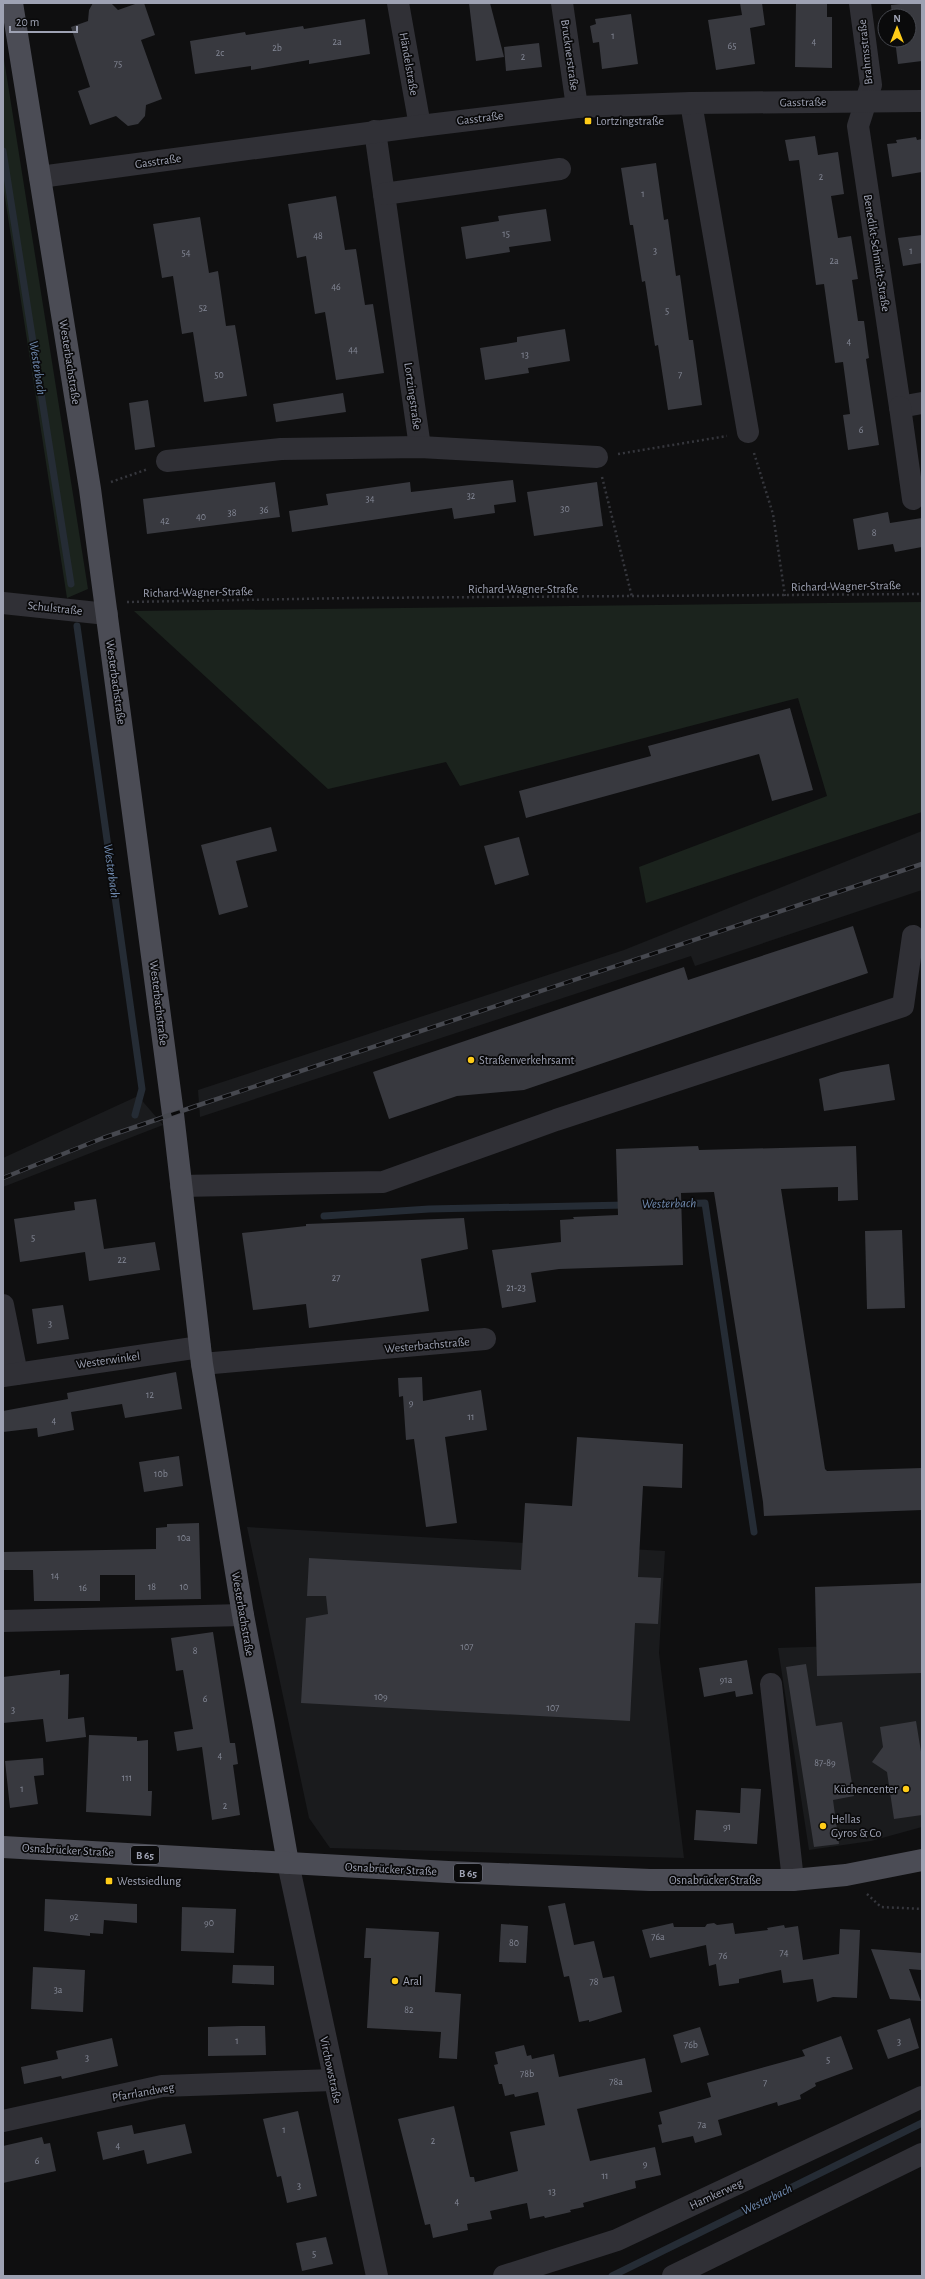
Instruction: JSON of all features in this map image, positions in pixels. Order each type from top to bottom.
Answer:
[{"type":"main road","name":"Westerbachstraße","points":[[12,3],[90,489],[115,608],[201,1355],[242,1615],[263,1721],[288,1863]]},
{"type":"main road","name":"Osnabrücker Straße","points":[[3,1846],[558,1877],[727,1881],[792,1880],[846,1875],[922,1860]]},
{"type":"street","name":"Händelstraße","points":[[398,3],[420,126]]},
{"type":"street","name":"Brucknerstraße","points":[[562,3],[577,107]]},
{"type":"street","name":"Brahmsstraße","points":[[860,3],[870,85],[867,101]]},
{"type":"street","name":"Benedikt-Schmidt-Straße","points":[[867,101],[858,126],[913,499]]},
{"type":"street","name":"Gasstraße","points":[[40,177],[375,131],[577,107],[691,103],[922,101]]},
{"type":"street","points":[[691,103],[748,432]]},
{"type":"street","name":"Lortzingstraße","points":[[375,131],[420,447]]},
{"type":"street","points":[[384,194],[560,169]]},
{"type":"street","points":[[900,407],[922,403]]},
{"type":"street","name":"Lortzingstraße","points":[[167,461],[281,449],[420,447],[597,458]]},
{"type":"street","name":"Schulstraße","points":[[3,603],[115,608]]},
{"type":"street","points":[[181,1186],[383,1182],[556,1120],[903,1006],[913,936]]},
{"type":"street","name":"Westerwinkel","points":[[3,1305],[10,1375],[201,1355]]},
{"type":"street","name":"Westerbachstraße","points":[[201,1355],[485,1340]]},
{"type":"street","points":[[3,1621],[242,1615]]},
{"type":"street","points":[[771,1684],[792,1880]]},
{"type":"street","name":"Virchowstraße","points":[[288,1863],[377,2276]]},
{"type":"street","name":"Pfarrlandweg","points":[[3,2121],[162,2086],[334,2080]]},
{"type":"street","name":"Hamkerweg","points":[[504,2276],[617,2240],[922,2097]]},
{"type":"street","points":[[673,2276],[922,2154]]},
{"type":"path","points":[[632,597],[597,458],[748,432],[773,514],[785,596]]},
{"type":"path","points":[[109,483],[167,461]]},
{"type":"path","name":"Richard-Wagner-Straße","points":[[115,608],[351,598],[922,594]]},
{"type":"path","points":[[846,1875],[881,1907],[922,1909]]},
{"type":"shaded area","points":[[3,53],[88,589],[67,598],[3,185]]},
{"type":"shaded area","points":[[922,602],[922,812],[646,903],[639,867],[827,796],[798,698],[460,786],[446,762],[328,789],[134,611]]},
{"type":"shaded area","points":[[922,831],[922,890],[695,966],[691,956],[200,1117],[198,1090],[624,950]]},
{"type":"shaded area","points":[[138,1096],[163,1125],[3,1187],[3,1158]]},
{"type":"shaded area","points":[[247,1527],[665,1551],[659,1653],[684,1858],[330,1848],[309,1818]]},
{"type":"shaded area","points":[[922,1643],[922,1827],[871,1841],[809,1850],[778,1648]]},
{"type":"building","points":[[93,3],[111,3],[118,10],[138,3],[144,3],[155,35],[141,40],[162,99],[146,105],[145,116],[138,124],[128,126],[116,116],[90,125],[78,91],[90,87],[71,27],[88,21],[89,10]]},
{"type":"building","points":[[469,3],[490,3],[504,57],[476,61]]},
{"type":"building","points":[[740,3],[762,3],[765,25],[750,28],[755,64],[716,70],[708,20],[742,15]]},
{"type":"building","points":[[796,3],[827,3],[827,17],[832,17],[832,68],[795,67]]},
{"type":"building","points":[[922,3],[922,61],[898,64],[896,48],[917,48],[917,8],[891,8],[891,5]]},
{"type":"building","points":[[631,14],[638,64],[602,69],[599,42],[593,43],[590,26],[596,24],[595,19]]},
{"type":"building","points":[[365,19],[370,54],[309,64],[309,60],[251,70],[251,66],[195,74],[190,41],[245,32],[246,35],[303,26],[304,29]]},
{"type":"building","points":[[539,43],[542,67],[506,71],[504,47]]},
{"type":"building","points":[[815,136],[818,155],[838,152],[844,194],[831,196],[838,238],[851,236],[858,279],[852,280],[858,321],[864,321],[869,358],[866,359],[879,445],[848,450],[843,415],[850,414],[843,362],[835,363],[824,284],[816,285],[799,160],[789,161],[785,140]]},
{"type":"building","points":[[916,137],[917,140],[922,139],[922,172],[892,177],[887,144],[897,143],[896,140]]},
{"type":"building","points":[[656,163],[664,220],[668,219],[676,276],[680,275],[689,340],[693,340],[702,405],[668,410],[658,345],[655,346],[645,281],[642,282],[633,225],[630,225],[621,168]]},
{"type":"building","points":[[336,196],[345,250],[356,249],[365,305],[373,304],[384,373],[336,380],[325,312],[315,314],[306,256],[297,258],[288,204]]},
{"type":"building","points":[[546,209],[551,241],[509,247],[510,252],[466,259],[461,227],[499,221],[498,216]]},
{"type":"building","points":[[200,217],[209,273],[218,271],[226,326],[235,325],[247,396],[204,402],[193,332],[182,334],[173,276],[162,278],[153,224]]},
{"type":"building","points":[[922,235],[922,263],[903,266],[898,238]]},
{"type":"building","points":[[565,329],[570,361],[528,368],[529,373],[485,380],[480,348],[517,342],[517,337]]},
{"type":"building","points":[[343,393],[346,412],[276,422],[273,404]]},
{"type":"building","points":[[148,400],[155,447],[135,450],[129,403]]},
{"type":"building","points":[[513,480],[516,502],[494,505],[495,513],[454,519],[452,508],[292,532],[289,511],[328,505],[326,494],[410,482],[411,492]]},
{"type":"building","points":[[275,482],[280,517],[147,534],[143,499]]},
{"type":"building","points":[[597,482],[603,526],[534,536],[527,492]]},
{"type":"building","points":[[888,512],[890,523],[922,518],[922,547],[895,552],[893,544],[858,550],[853,519]]},
{"type":"building","points":[[790,708],[813,790],[772,801],[759,754],[526,818],[519,791],[651,756],[648,746]]},
{"type":"building","points":[[271,827],[277,851],[236,861],[248,907],[219,915],[201,845]]},
{"type":"building","points":[[519,837],[529,875],[495,885],[484,846]]},
{"type":"building","points":[[853,926],[868,973],[524,1090],[457,1096],[389,1119],[373,1072],[684,967],[688,980]]},
{"type":"building","points":[[889,1064],[895,1100],[824,1111],[819,1079],[841,1072]]},
{"type":"building","points":[[698,1146],[699,1150],[856,1146],[858,1200],[838,1201],[838,1187],[781,1189],[825,1469],[827,1471],[922,1468],[922,1510],[764,1516],[714,1192],[681,1193],[683,1265],[559,1269],[531,1273],[536,1302],[502,1308],[492,1250],[561,1242],[560,1220],[574,1219],[573,1217],[618,1215],[616,1149]]},
{"type":"building","points":[[96,1199],[104,1249],[155,1242],[160,1270],[89,1281],[85,1252],[20,1262],[14,1219],[75,1210],[74,1202]]},
{"type":"building","points":[[464,1218],[468,1249],[421,1259],[429,1311],[309,1328],[306,1304],[253,1310],[242,1233],[306,1226],[306,1224]]},
{"type":"building","points":[[902,1230],[905,1308],[867,1309],[865,1231]]},
{"type":"building","points":[[63,1305],[69,1339],[37,1344],[32,1309]]},
{"type":"building","points":[[176,1372],[182,1409],[125,1418],[122,1404],[71,1412],[74,1430],[38,1437],[37,1428],[3,1432],[3,1411],[68,1399],[67,1393]]},
{"type":"building","points":[[422,1377],[423,1401],[481,1390],[487,1430],[445,1437],[457,1523],[426,1527],[414,1439],[406,1440],[403,1396],[399,1397],[398,1378]]},
{"type":"building","points":[[577,1437],[683,1444],[682,1488],[643,1486],[638,1577],[661,1578],[658,1624],[635,1623],[630,1721],[301,1703],[306,1618],[328,1614],[326,1596],[307,1596],[309,1558],[521,1570],[525,1503],[572,1506]]},
{"type":"building","points":[[179,1456],[183,1486],[144,1492],[139,1462]]},
{"type":"building","points":[[199,1523],[201,1599],[135,1600],[135,1575],[100,1575],[100,1601],[34,1601],[33,1570],[3,1570],[3,1552],[156,1549],[156,1528],[167,1527],[167,1524]]},
{"type":"building","points":[[922,1583],[922,1673],[817,1676],[815,1587]]},
{"type":"building","points":[[213,1632],[230,1743],[235,1743],[238,1764],[233,1765],[240,1815],[212,1820],[202,1747],[177,1751],[174,1732],[193,1729],[183,1670],[176,1671],[171,1638]]},
{"type":"building","points":[[747,1660],[753,1694],[736,1697],[735,1691],[704,1697],[699,1668]]},
{"type":"building","points":[[806,1664],[816,1726],[842,1722],[854,1796],[833,1800],[839,1844],[814,1847],[786,1667]]},
{"type":"building","points":[[60,1670],[60,1675],[69,1674],[68,1719],[84,1717],[86,1737],[46,1742],[43,1719],[3,1723],[3,1677]]},
{"type":"building","points":[[916,1721],[922,1758],[922,1815],[894,1819],[887,1772],[872,1762],[883,1747],[880,1727]]},
{"type":"building","points":[[89,1735],[137,1737],[137,1741],[148,1740],[148,1791],[152,1791],[151,1816],[86,1812]]},
{"type":"building","points":[[43,1758],[44,1775],[34,1776],[38,1804],[10,1808],[5,1761]]},
{"type":"building","points":[[741,1788],[761,1789],[757,1844],[694,1840],[696,1810],[740,1813]]},
{"type":"building","points":[[45,1899],[137,1904],[137,1923],[104,1920],[103,1934],[90,1933],[90,1936],[44,1931]]},
{"type":"building","points":[[565,1903],[574,1945],[594,1941],[603,1978],[614,1976],[622,2012],[589,2022],[589,2020],[579,2022],[569,1976],[564,1977],[548,1906]]},
{"type":"building","points":[[182,1907],[236,1909],[234,1953],[181,1951]]},
{"type":"building","points":[[673,1923],[674,1927],[705,1927],[707,1924],[714,1923],[717,1925],[733,1923],[735,1934],[768,1930],[767,1928],[784,1925],[785,1928],[798,1926],[803,1960],[839,1954],[840,1929],[860,1930],[857,1998],[833,1997],[817,2002],[813,1979],[783,1983],[781,1970],[739,1979],[739,1983],[719,1986],[716,1964],[709,1966],[706,1945],[650,1958],[642,1930]]},
{"type":"building","points":[[501,1924],[528,1926],[526,1963],[499,1962]]},
{"type":"building","points":[[366,1928],[439,1932],[435,1992],[461,1994],[457,2059],[439,2058],[441,2032],[367,2028],[371,1958],[364,1958]]},
{"type":"building","points":[[871,1949],[922,1953],[921,1970],[909,1969],[921,2001],[890,1999]]},
{"type":"building","points":[[233,1965],[274,1966],[274,1985],[232,1983]]},
{"type":"building","points":[[33,1967],[85,1970],[83,2012],[31,2009]]},
{"type":"building","points":[[910,2018],[919,2048],[888,2059],[877,2030]]},
{"type":"building","points":[[265,2026],[266,2055],[208,2056],[208,2027]]},
{"type":"building","points":[[700,2027],[709,2055],[681,2063],[673,2035]]},
{"type":"building","points":[[841,2036],[853,2069],[815,2083],[816,2086],[800,2095],[801,2099],[778,2106],[777,2102],[718,2120],[722,2135],[695,2143],[693,2136],[662,2143],[658,2125],[662,2124],[659,2112],[711,2097],[707,2083],[805,2056],[802,2050]]},
{"type":"building","points":[[112,2038],[118,2066],[62,2079],[61,2076],[24,2084],[21,2067],[58,2059],[56,2051]]},
{"type":"building","points":[[524,2045],[527,2056],[531,2055],[532,2059],[554,2054],[559,2077],[645,2058],[652,2092],[577,2109],[590,2161],[655,2147],[661,2175],[635,2181],[636,2188],[583,2203],[584,2207],[570,2210],[571,2212],[545,2218],[544,2216],[530,2219],[527,2203],[490,2211],[492,2219],[467,2224],[468,2230],[433,2238],[430,2224],[425,2225],[398,2119],[454,2106],[470,2177],[474,2177],[475,2182],[518,2171],[510,2132],[545,2125],[538,2092],[515,2097],[514,2094],[505,2096],[502,2084],[499,2084],[494,2065],[498,2064],[495,2052]]},
{"type":"building","points":[[298,2111],[317,2196],[287,2203],[281,2176],[277,2177],[263,2119]]},
{"type":"building","points":[[185,2124],[192,2153],[147,2164],[144,2150],[103,2160],[97,2132],[132,2125],[134,2134]]},
{"type":"building","points":[[42,2137],[44,2144],[50,2143],[56,2171],[3,2183],[3,2146]]},
{"type":"building","points":[[326,2237],[333,2264],[302,2271],[296,2243]]},
{"type":"waterway","name":"Westerbach","points":[[3,151],[71,584]]},
{"type":"waterway","name":"Westerbach","points":[[77,626],[142,1089],[135,1115]]},
{"type":"waterway","name":"Westerbach","points":[[672,1204],[705,1203],[754,1532]]},
{"type":"waterway","name":"Westerbach","points":[[324,1216],[429,1209],[626,1205]]},
{"type":"waterway","name":"Westerbach","points":[[612,2276],[922,2123]]},
{"type":"railway","points":[[3,1178],[103,1138],[196,1106],[922,864]]},
{"type":"place","name":"Lortzingstraße","points":[[588,121]]},
{"type":"place","name":"Straßenverkehrsamt","points":[[471,1060]]},
{"type":"place","name":"Küchencenter","points":[[906,1789]]},
{"type":"place","name":"Hellas Gyros & Co","points":[[823,1826]]},
{"type":"place","name":"Westsiedlung","points":[[109,1881]]},
{"type":"place","name":"Aral","points":[[395,1981]]}]
